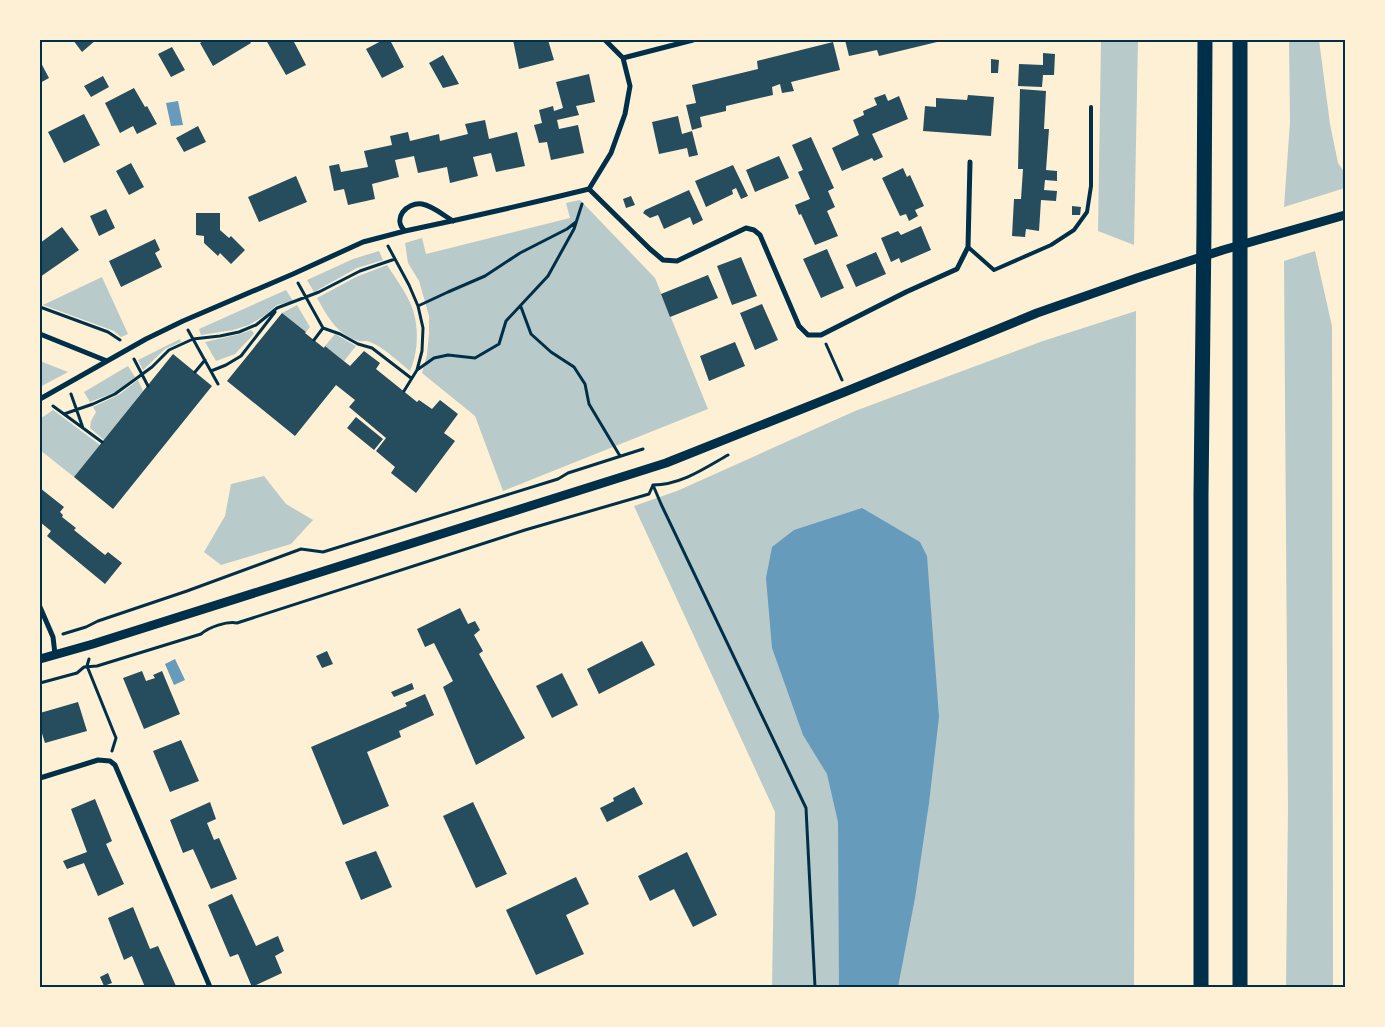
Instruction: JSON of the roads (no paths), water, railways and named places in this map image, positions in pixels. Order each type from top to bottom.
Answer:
[{"type":"highway","points":[[1201,987],[1201,496],[1205,40]]},
{"type":"highway","points":[[1240,40],[1240,987]]},
{"type":"street","points":[[41,398],[146,339],[183,321],[363,242],[589,189],[611,153],[625,114],[630,86],[623,58],[606,40]]},
{"type":"street","points":[[623,58],[693,40]]},
{"type":"street","points":[[589,189],[662,260],[677,261],[746,228],[754,230],[760,235],[799,326],[808,336],[821,335],[906,292],[957,269],[968,247],[970,162]]},
{"type":"street","points":[[405,231],[400,221],[400,216],[412,204],[431,207],[453,221]]},
{"type":"street","points":[[40,659],[647,470],[847,391],[1036,312],[1223,250],[1345,215]]},
{"type":"street","points":[[40,334],[108,361]]},
{"type":"street","points":[[40,607],[53,637],[55,654]]},
{"type":"street","points":[[40,778],[98,760],[110,761],[115,765],[210,987]]},
{"type":"lane","points":[[968,247],[994,270],[1051,245],[1074,230],[1087,212],[1091,186],[1090,107]]},
{"type":"water","points":[[178,101],[183,125],[171,126],[166,103]]},
{"type":"water","points":[[862,508],[920,542],[927,556],[939,717],[915,898],[898,987],[839,987],[838,822],[827,774],[803,735],[772,648],[766,578],[772,547],[794,530]]},
{"type":"water","points":[[175,659],[185,680],[174,685],[165,664]]}]
